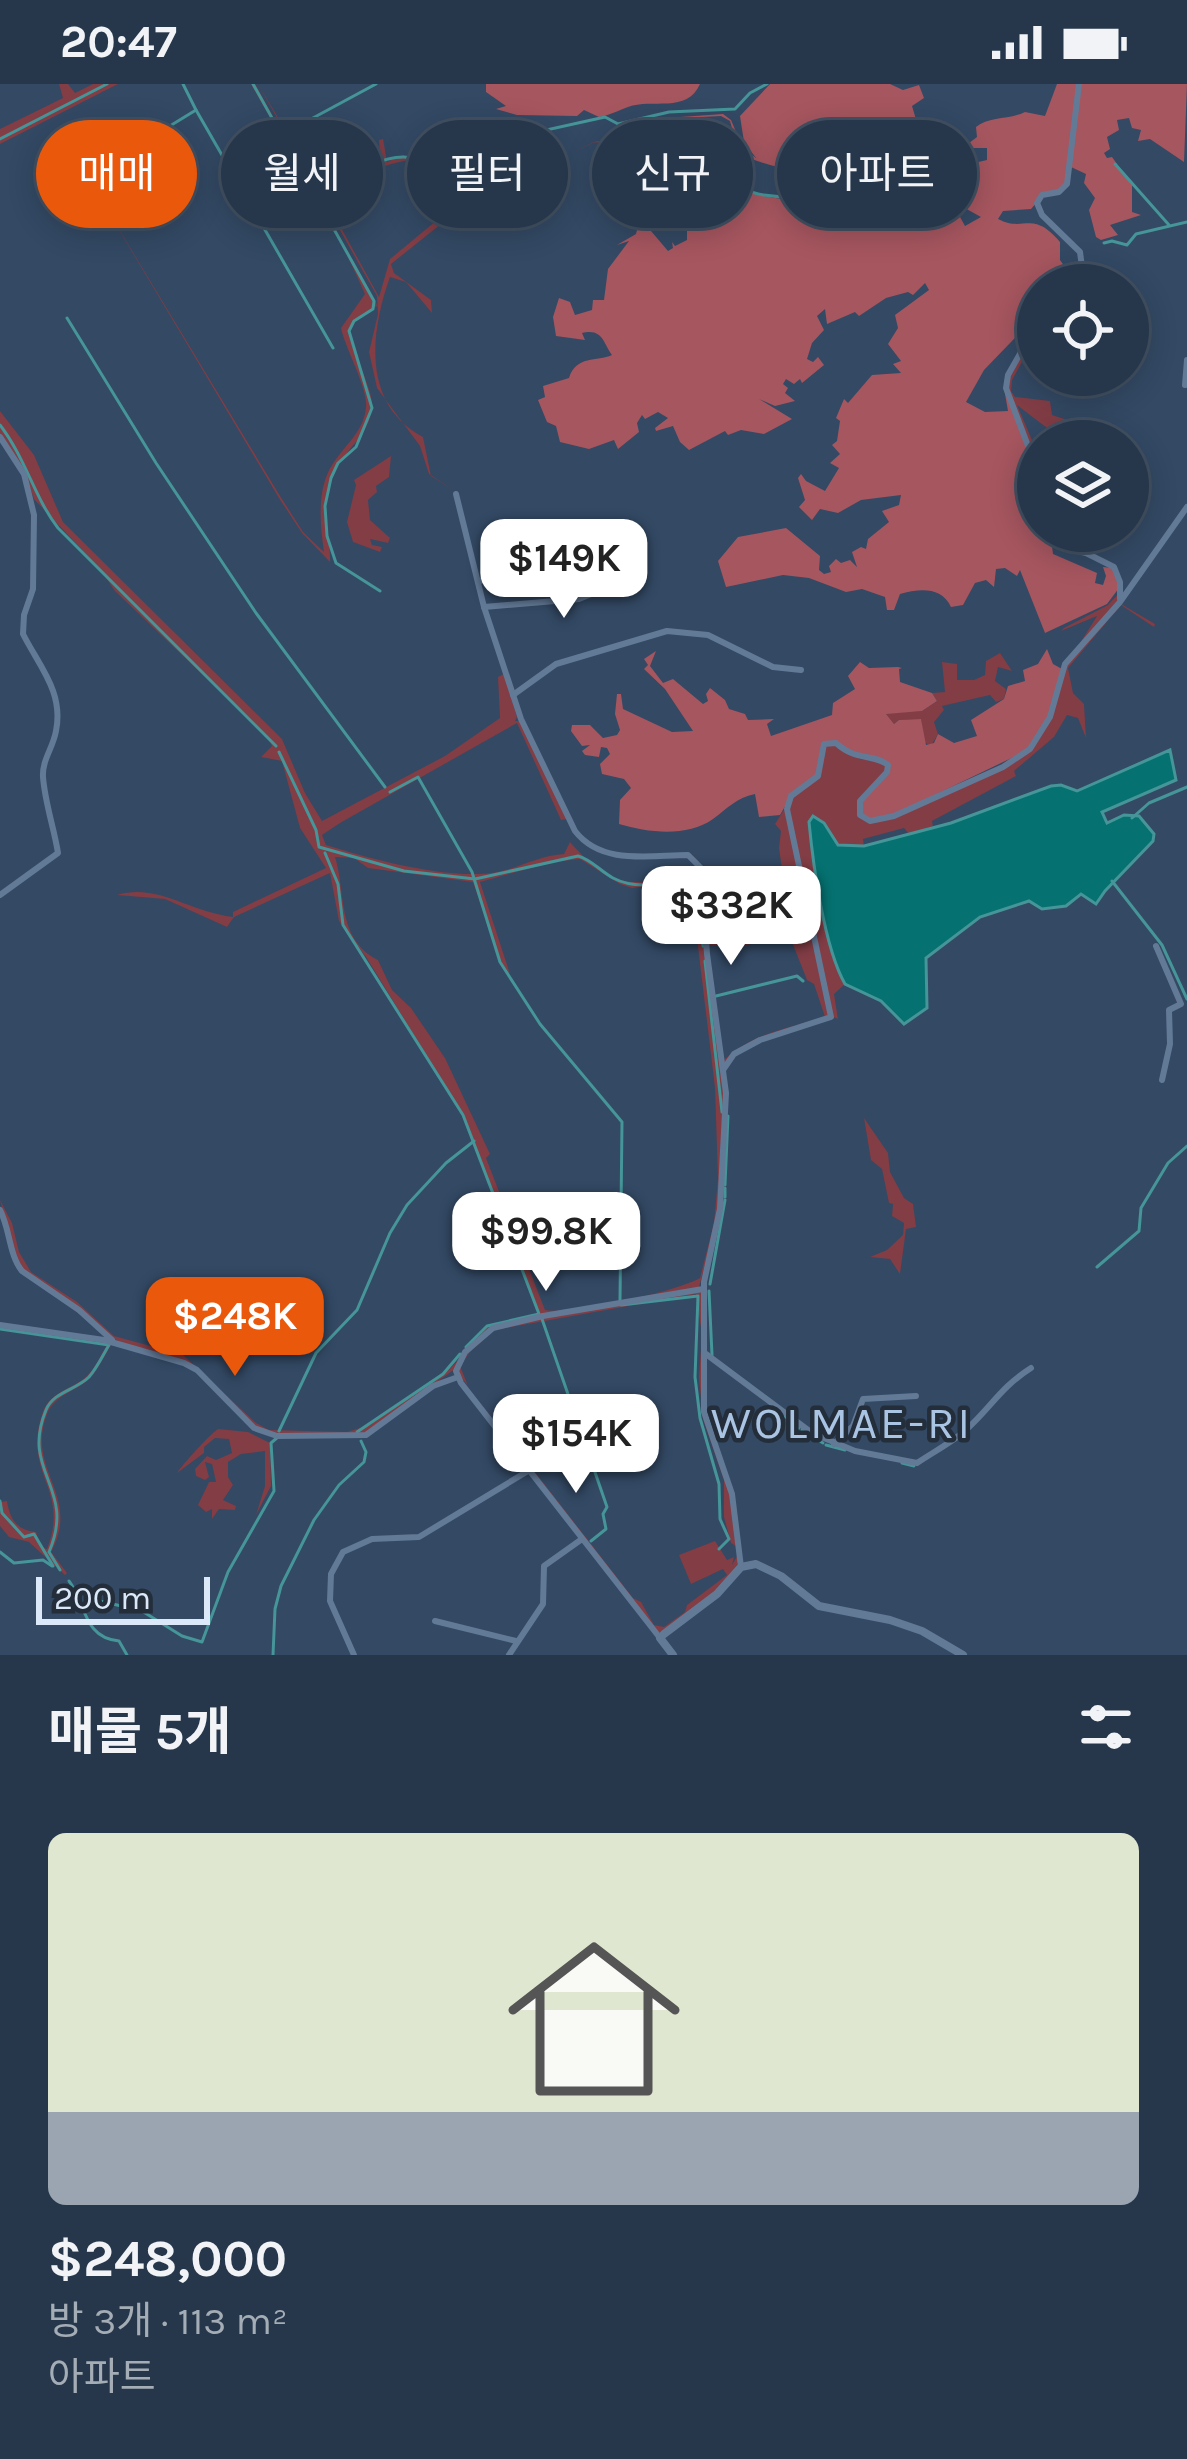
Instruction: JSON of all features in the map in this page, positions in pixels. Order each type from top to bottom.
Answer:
[{"type":"street","points":[[1079,84],[1067,184],[1059,192],[1042,194],[1037,203],[1042,215],[1080,252],[1082,264]]},
{"type":"street","points":[[1017,359],[1006,388],[1018,420]]},
{"type":"street","points":[[1185,385],[1187,360]]},
{"type":"street","points":[[0,437],[24,474],[33,504],[34,583],[23,634],[51,679],[55,697],[56,729],[43,778],[58,853],[0,895]]},
{"type":"street","points":[[456,494],[484,607],[513,695],[542,765],[583,840],[634,858],[688,855],[699,864],[726,1093],[722,1190],[704,1289],[704,1412],[732,1494],[742,1567]]},
{"type":"street","points":[[723,1070],[734,1054],[754,1042],[831,1017],[787,809],[791,796],[818,776],[824,744],[836,743],[853,756],[888,765],[860,801],[860,814],[870,821],[894,815],[1026,752],[1050,717],[1065,664],[1120,602],[1187,507]]},
{"type":"street","points":[[1082,552],[1114,567],[1120,602]]},
{"type":"street","points":[[480,581],[602,565],[628,572],[632,578],[579,598],[484,607]]},
{"type":"street","points":[[513,695],[556,664],[667,632],[708,635],[773,668],[801,670]]},
{"type":"street","points":[[1156,946],[1180,1004],[1169,1010],[1170,1044],[1162,1080]]},
{"type":"street","points":[[0,1210],[22,1271],[121,1345]]},
{"type":"street","points":[[673,1655],[458,1377],[458,1364],[493,1328],[704,1289]]},
{"type":"street","points":[[0,1325],[121,1345],[190,1366],[254,1428],[277,1436],[366,1435],[434,1386],[458,1377]]},
{"type":"street","points":[[706,1354],[801,1426],[834,1444],[917,1463],[964,1432],[1001,1387],[1031,1368]]},
{"type":"street","points":[[834,1444],[853,1426],[863,1399],[916,1396]]},
{"type":"street","points":[[354,1655],[330,1601],[331,1574],[343,1552],[371,1539],[419,1538],[529,1471]]},
{"type":"street","points":[[509,1655],[543,1604],[544,1566],[582,1539]]},
{"type":"street","points":[[660,1638],[717,1594],[742,1567],[756,1564],[772,1569],[819,1606],[922,1630],[963,1655]]},
{"type":"street","points":[[435,1621],[516,1641]]},
{"type":"shaded area","points":[[59,84],[68,84],[75,93],[93,84],[118,84],[47,120],[36,120],[36,126],[0,144],[0,129],[63,98]]},
{"type":"shaded area","points":[[251,84],[275,120],[271,120]]},
{"type":"shaded area","points":[[486,84],[700,84],[678,102],[637,105],[599,117],[584,110],[577,116],[517,115],[496,109],[506,106],[486,92]]},
{"type":"shaded area","points":[[770,84],[890,84],[903,90],[919,85],[924,98],[912,106],[916,120],[777,120],[777,167],[753,159],[753,120],[741,120]]},
{"type":"shaded area","points":[[1057,84],[1077,84],[1066,184],[1059,191],[1046,192],[1031,209],[1003,211],[998,219],[1042,226],[1060,242],[1063,264],[1017,264],[1017,336],[984,370],[966,402],[985,412],[1008,411],[1004,388],[1017,421],[1017,552],[1053,552],[1097,573],[1095,583],[1103,585],[1103,567],[1113,568],[1119,588],[1107,604],[1045,633],[1020,570],[1017,576],[1005,568],[996,569],[994,587],[986,580],[975,583],[963,605],[951,607],[941,595],[922,590],[900,594],[894,610],[887,610],[885,597],[862,589],[846,592],[809,578],[783,575],[726,587],[718,561],[738,537],[786,528],[820,556],[819,570],[824,574],[831,572],[829,566],[836,559],[841,563],[850,560],[857,567],[852,552],[866,549],[868,539],[889,522],[882,511],[899,505],[901,495],[861,500],[838,513],[820,509],[812,520],[799,507],[805,500],[798,478],[801,474],[825,491],[839,468],[830,463],[840,454],[832,445],[837,441],[840,421],[836,418],[844,399],[848,403],[872,375],[901,373],[893,364],[901,361],[888,344],[898,328],[895,315],[929,290],[925,283],[913,295],[886,298],[859,316],[855,312],[827,324],[825,309],[817,316],[824,330],[812,343],[807,359],[813,362],[818,357],[824,365],[802,383],[786,379],[785,393],[795,401],[775,406],[759,399],[792,419],[764,434],[741,430],[728,435],[725,431],[689,450],[673,426],[656,431],[668,418],[658,412],[645,419],[642,415],[639,432],[618,449],[614,440],[589,449],[560,442],[556,426],[547,422],[538,400],[545,397],[543,386],[569,378],[582,362],[612,355],[594,333],[582,333],[585,340],[556,336],[553,317],[559,298],[570,302],[575,315],[592,310],[593,300],[604,300],[608,269],[629,241],[617,245],[636,234],[638,228],[648,228],[668,251],[672,242],[675,246],[687,240],[684,228],[753,228],[753,193],[777,198],[777,228],[977,228],[981,217],[977,215],[977,162],[987,160],[987,148],[977,148],[977,126],[1025,112],[1045,116]]},
{"type":"shaded area","points":[[1080,84],[1187,84],[1184,162],[1150,139],[1138,141],[1141,130],[1132,128],[1129,118],[1117,120],[1119,130],[1107,137],[1110,149],[1104,153],[1132,185],[1132,212],[1141,215],[1110,225],[1118,235],[1101,240],[1089,210],[1095,198],[1084,183],[1086,174],[1071,167]]},
{"type":"shaded area","points":[[723,114],[731,120],[721,116],[664,120],[666,118]]},
{"type":"shaded area","points":[[383,139],[387,162],[403,155],[407,160],[383,167]]},
{"type":"shaded area","points":[[118,228],[280,496],[303,532],[324,552],[324,483],[358,430],[366,407],[341,328],[365,294],[333,228],[377,306],[354,321],[348,331],[372,404],[367,426],[334,469],[327,489],[330,562],[302,533],[279,498]]},
{"type":"shaded area","points":[[339,228],[379,297],[390,259],[427,228],[436,228],[391,264],[394,273],[431,300],[432,313],[406,282],[390,277],[376,344],[376,366],[387,402],[377,388],[369,352],[377,296]]},
{"type":"shaded area","points":[[1017,361],[1011,391],[1015,397],[1050,401],[1052,415],[1068,420],[1037,420],[1017,405],[1023,420],[1018,420],[1008,395],[1009,375]]},
{"type":"shaded area","points":[[0,411],[34,455],[63,522],[282,739],[322,821],[445,756],[500,718],[498,677],[504,674],[515,721],[520,721],[568,819],[561,820],[517,723],[340,823],[322,835],[326,845],[408,867],[473,874],[564,854],[570,842],[609,876],[644,882],[692,875],[702,868],[692,854],[703,867],[708,937],[719,940],[762,939],[790,926],[781,831],[775,824],[792,797],[819,777],[825,745],[835,744],[860,759],[885,763],[886,772],[862,795],[864,819],[1003,767],[1097,616],[1061,631],[1064,628],[1108,605],[1119,593],[1121,604],[1155,624],[1121,605],[1068,668],[1073,693],[1084,704],[1086,738],[1078,718],[1067,715],[1054,737],[1014,771],[1016,776],[932,821],[933,826],[863,839],[864,846],[838,845],[824,823],[813,817],[809,822],[821,905],[845,984],[834,994],[838,1019],[830,1015],[816,1023],[797,1025],[825,1017],[790,937],[741,947],[707,945],[724,1060],[747,1043],[794,1026],[754,1042],[725,1064],[717,1221],[699,1287],[702,1293],[704,1412],[731,1494],[739,1548],[731,1543],[724,1517],[724,1480],[703,1419],[702,1335],[696,1294],[494,1330],[460,1366],[468,1386],[455,1369],[363,1434],[285,1436],[260,1430],[197,1369],[110,1338],[17,1263],[0,1200],[31,1272],[77,1302],[114,1336],[183,1355],[269,1430],[347,1432],[370,1425],[449,1370],[488,1326],[539,1314],[463,1115],[339,921],[330,873],[234,917],[227,927],[165,899],[117,895],[160,895],[233,917],[233,912],[326,868],[300,828],[282,761],[261,757],[272,746],[266,735],[115,591],[34,499],[25,473],[0,435]],"holes":[[[335,857],[354,858],[368,868],[473,882],[501,962],[510,974],[480,882],[580,859],[632,888],[690,880],[715,1088],[718,1179],[714,1223],[700,1278],[623,1301],[545,1310],[486,1158],[490,1154],[445,1058],[411,1008],[392,990],[378,960],[355,940]]]},
{"type":"shaded area","points":[[402,422],[423,437],[431,475],[420,446]]},
{"type":"shaded area","points":[[391,456],[389,477],[368,500],[370,520],[390,538],[388,543],[370,539],[372,545],[382,547],[380,552],[353,542],[347,522],[354,480]]},
{"type":"shaded area","points":[[1047,649],[1053,664],[1062,669],[1049,717],[1026,751],[893,815],[870,820],[861,814],[860,805],[890,767],[826,742],[817,776],[791,796],[780,815],[759,817],[755,794],[692,829],[655,831],[619,824],[620,800],[631,788],[624,779],[602,774],[600,764],[610,754],[607,748],[601,747],[599,757],[585,755],[582,751],[590,745],[582,746],[571,731],[572,725],[590,725],[603,738],[617,735],[615,714],[617,694],[621,694],[623,709],[672,732],[693,731],[665,689],[644,669],[648,665],[644,659],[656,651],[650,666],[663,683],[673,679],[703,704],[710,688],[729,709],[745,714],[748,720],[774,719],[767,724],[771,736],[832,715],[833,703],[855,689],[848,676],[860,662],[869,668],[902,668],[900,682],[932,693],[937,701],[922,711],[886,714],[894,724],[921,719],[926,745],[934,743],[938,734],[954,743],[977,736],[971,720],[1004,699],[1008,686],[1025,681],[1023,670],[1038,664]]},
{"type":"shaded area","points":[[1000,653],[1012,671],[998,667],[995,681],[1006,689],[1004,699],[996,702],[990,695],[942,706],[931,746],[924,742],[921,719],[894,724],[885,713],[922,711],[937,701],[932,693],[945,692],[942,662],[957,664],[957,680],[974,680],[985,675],[986,661]]},
{"type":"shaded area","points":[[1170,750],[1176,780],[1102,812],[1107,823],[1124,815],[1139,816],[1154,834],[1153,841],[1096,904],[1081,894],[1066,906],[1042,909],[1029,901],[980,917],[926,958],[927,1008],[904,1024],[881,1001],[845,984],[821,905],[809,822],[813,816],[824,823],[838,845],[864,846],[951,823],[1051,786],[1077,791]]},
{"type":"shaded area","points":[[864,1118],[888,1153],[890,1172],[904,1198],[913,1204],[916,1227],[906,1229],[900,1274],[890,1259],[870,1257],[887,1250],[903,1235],[904,1223],[892,1216],[882,1169],[871,1160]]},
{"type":"shaded area","points":[[0,1326],[104,1341],[142,1352],[111,1345],[90,1378],[55,1402],[47,1414],[43,1451],[60,1514],[51,1552],[65,1575],[29,1542],[9,1537],[0,1526],[0,1502],[7,1501],[16,1523],[36,1532],[41,1547],[47,1549],[53,1511],[38,1451],[43,1412],[56,1395],[89,1374],[107,1345]]},
{"type":"shaded area","points":[[476,1396],[633,1598],[641,1602],[654,1625],[664,1627],[727,1575],[723,1569],[691,1584],[679,1555],[715,1541],[727,1560],[734,1557],[732,1565],[739,1553],[731,1577],[721,1588],[659,1634]]},
{"type":"shaded area","points":[[218,1429],[248,1432],[270,1443],[271,1486],[256,1515],[265,1486],[265,1451],[241,1454],[228,1462],[233,1485],[223,1500],[236,1506],[235,1510],[219,1509],[212,1519],[212,1509],[206,1512],[198,1505],[209,1482],[216,1482],[212,1464],[205,1462],[209,1477],[205,1480],[196,1476],[195,1469],[207,1456],[216,1460],[232,1453],[229,1439],[215,1438],[177,1473]]},
{"type":"waterway","points":[[0,139],[107,84]]},
{"type":"waterway","points":[[180,120],[196,110],[183,84]]},
{"type":"waterway","points":[[253,84],[374,301],[373,309],[354,321],[349,331],[372,408],[356,447],[338,463],[325,506],[327,536],[336,563],[380,591]]},
{"type":"waterway","points":[[309,120],[376,84]]},
{"type":"waterway","points":[[635,120],[669,112],[735,109],[767,84]]},
{"type":"waterway","points":[[196,110],[333,348]]},
{"type":"waterway","points":[[383,160],[415,159],[605,117],[748,191],[777,196]]},
{"type":"waterway","points":[[1115,164],[1169,225]]},
{"type":"waterway","points":[[1104,243],[1127,245],[1136,234],[1187,222]]},
{"type":"waterway","points":[[67,318],[256,613],[385,787]]},
{"type":"waterway","points":[[0,425],[58,528],[276,746]]},
{"type":"waterway","points":[[279,752],[316,830],[319,847],[404,871],[475,879],[578,856],[632,884],[664,883],[692,873],[703,946]]},
{"type":"waterway","points":[[390,792],[418,777],[472,872],[500,962],[540,1024],[622,1122],[620,1300]]},
{"type":"waterway","points":[[1132,818],[1149,803],[1187,787]]},
{"type":"waterway","points":[[325,853],[338,884],[343,925],[463,1115],[539,1314],[487,1326],[466,1347]]},
{"type":"waterway","points":[[1112,881],[1162,945],[1187,999]]},
{"type":"waterway","points":[[705,961],[722,1112]]},
{"type":"waterway","points":[[716,996],[797,976],[803,981]]},
{"type":"waterway","points":[[725,1185],[728,1116]]},
{"type":"waterway","points":[[279,1431],[316,1353],[357,1310],[407,1205],[474,1141]]},
{"type":"waterway","points":[[1097,1267],[1139,1231],[1141,1208],[1168,1163],[1187,1146]]},
{"type":"waterway","points":[[725,1188],[725,1197]]},
{"type":"waterway","points":[[710,1284],[725,1200]]},
{"type":"waterway","points":[[709,1291],[712,1355]]},
{"type":"waterway","points":[[621,1305],[698,1296],[695,1377],[700,1418],[719,1484],[720,1519],[729,1539],[719,1549]]},
{"type":"waterway","points":[[542,1319],[607,1507],[603,1514],[606,1529],[591,1541]]},
{"type":"waterway","points":[[0,1329],[109,1345],[89,1377],[49,1404],[40,1432],[39,1450],[57,1511],[49,1552],[60,1570]]},
{"type":"waterway","points":[[357,1432],[443,1374],[460,1354]]},
{"type":"waterway","points":[[785,1416],[799,1428]]},
{"type":"waterway","points":[[802,1430],[823,1443]]},
{"type":"waterway","points":[[92,1599],[142,1611],[182,1636],[202,1642],[228,1572],[274,1491],[271,1443],[278,1437]]},
{"type":"waterway","points":[[273,1655],[281,1586],[314,1520],[339,1485],[364,1462],[361,1441]]},
{"type":"waterway","points":[[826,1445],[845,1450]]},
{"type":"waterway","points":[[902,1463],[914,1466]]},
{"type":"waterway","points":[[0,1501],[2,1513],[24,1537],[34,1534],[53,1566]]},
{"type":"waterway","points":[[0,1552],[14,1563],[43,1560],[52,1566]]},
{"type":"waterway","points":[[69,1581],[92,1626],[119,1641],[127,1655]]},
{"type":"district","name":"WOLMAE-RI","points":[[842,1422]]}]
